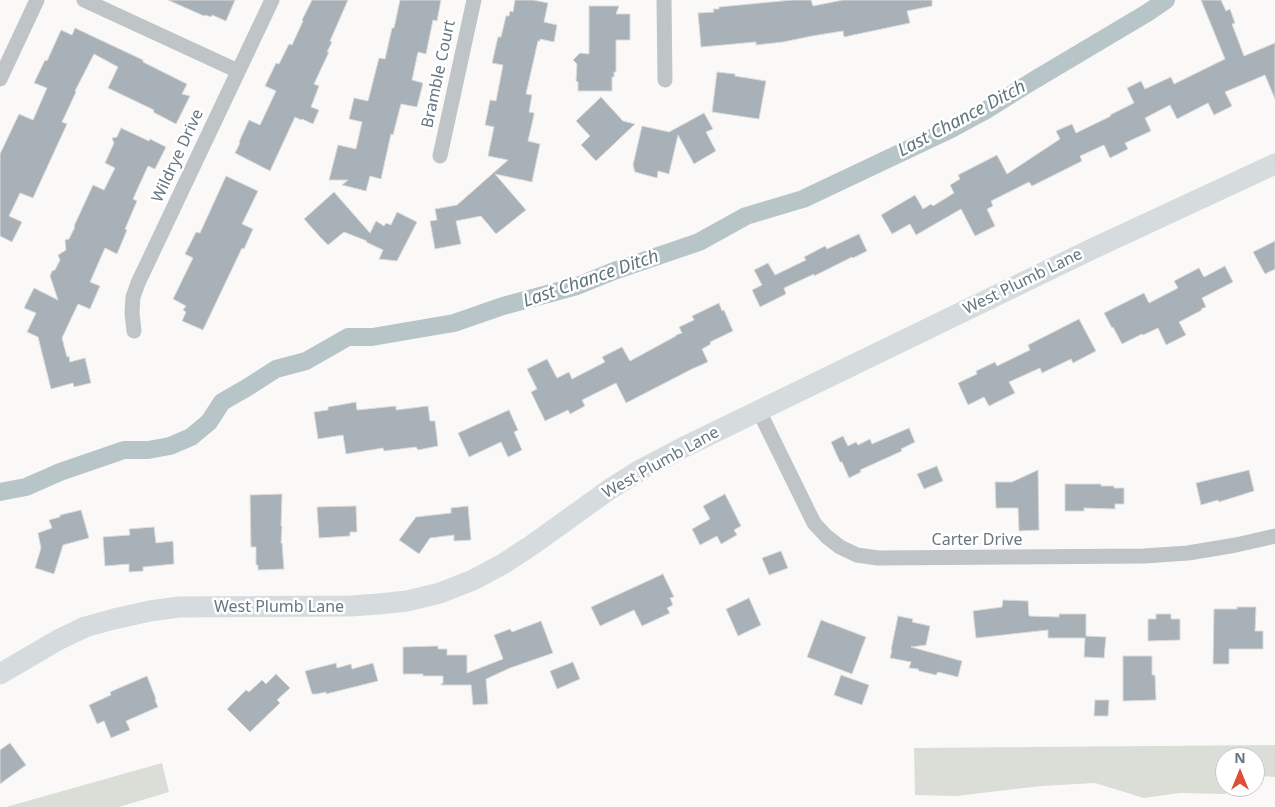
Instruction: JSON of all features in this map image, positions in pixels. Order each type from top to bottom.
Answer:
[{"type":"main road","name":"West Plumb Lane","points":[[0,674],[58,640],[85,628],[150,611],[179,607],[369,605],[407,601],[440,593],[473,580],[503,564],[532,545],[591,502],[680,449],[1092,249],[1275,164]]},
{"type":"street","points":[[0,78],[37,0]]},
{"type":"street","points":[[84,0],[238,71]]},
{"type":"street","name":"Wildrye Drive","points":[[134,331],[133,297],[138,284],[272,0]]},
{"type":"street","name":"Bramble Court","points":[[440,156],[474,0]]},
{"type":"street","points":[[664,0],[665,80]]},
{"type":"street","name":"Carter Drive","points":[[759,411],[814,523],[840,547],[857,555],[878,558],[1144,556],[1198,551],[1275,536]]},
{"type":"shaded area","points":[[1275,745],[1275,777],[1265,776],[1265,747],[1215,747],[1215,794],[1180,793],[1144,798],[1095,783],[1041,786],[956,796],[915,795],[914,748]]},
{"type":"shaded area","points":[[162,763],[169,792],[119,807],[6,807]]},
{"type":"building","points":[[168,0],[235,0],[226,21],[212,15],[211,17],[204,16]]},
{"type":"building","points":[[312,0],[348,0],[330,41],[332,42],[327,52],[329,52],[314,84],[319,86],[311,107],[319,110],[313,124],[295,117],[270,171],[235,153],[249,120],[260,125],[276,91],[265,86],[276,63],[279,64],[289,44],[292,45]]},
{"type":"building","points":[[400,0],[441,0],[437,21],[433,20],[426,54],[418,52],[412,80],[423,83],[417,107],[401,104],[393,135],[391,134],[381,179],[370,176],[366,191],[342,185],[348,180],[329,180],[338,145],[356,149],[362,122],[349,119],[354,98],[368,101],[379,58],[385,59]]},
{"type":"building","points":[[515,0],[533,0],[548,3],[544,22],[557,25],[554,42],[540,39],[538,41],[526,94],[532,95],[529,112],[534,113],[528,141],[540,144],[532,182],[495,174],[526,210],[496,234],[481,216],[456,221],[461,244],[435,249],[430,221],[437,220],[435,209],[457,205],[508,160],[488,156],[494,127],[485,125],[490,100],[496,101],[503,65],[492,63],[498,37],[501,37],[506,16],[509,16],[510,11],[513,12]]},
{"type":"building","points":[[811,0],[813,6],[843,0],[932,0],[932,6],[907,11],[910,23],[844,37],[843,31],[783,42],[756,45],[756,42],[701,47],[698,13],[714,12],[713,9],[719,9],[719,7]]},
{"type":"building","points":[[1201,0],[1221,0],[1226,11],[1230,9],[1235,23],[1232,24],[1244,56],[1275,43],[1275,99],[1265,75],[1225,92],[1232,106],[1214,115],[1208,103],[1177,119],[1170,105],[1145,118],[1151,131],[1125,143],[1128,149],[1110,158],[1104,145],[1080,156],[1082,161],[1032,186],[1029,182],[991,201],[993,206],[987,209],[995,226],[975,236],[961,209],[916,235],[910,224],[892,234],[881,215],[915,195],[923,209],[931,204],[933,206],[954,193],[950,185],[960,179],[958,175],[997,155],[1007,174],[1060,139],[1056,131],[1072,124],[1076,133],[1134,103],[1127,88],[1141,81],[1145,89],[1171,77],[1174,84],[1225,59]]},
{"type":"building","points":[[589,6],[619,6],[616,14],[630,14],[630,40],[616,40],[616,72],[614,72],[614,77],[612,77],[612,91],[578,91],[578,82],[576,81],[577,64],[573,60],[580,53],[589,54]]},
{"type":"building","points":[[75,28],[143,60],[143,62],[187,84],[182,94],[190,96],[176,124],[153,112],[154,110],[108,88],[118,67],[94,54],[75,91],[62,122],[67,124],[33,198],[20,193],[9,216],[22,222],[12,242],[0,236],[0,154],[19,114],[33,120],[47,88],[34,83],[45,60],[47,61],[61,30],[72,35]]},
{"type":"building","points":[[717,72],[766,81],[759,119],[712,112]]},
{"type":"building","points":[[601,97],[623,121],[635,124],[596,161],[581,145],[590,136],[576,121]]},
{"type":"building","points":[[704,113],[713,129],[706,132],[716,151],[694,164],[678,135],[669,174],[658,171],[657,178],[635,172],[633,165],[642,126],[669,132]]},
{"type":"building","points":[[121,128],[166,147],[155,169],[148,166],[133,199],[137,201],[117,254],[105,248],[90,282],[100,286],[90,309],[78,304],[62,338],[70,362],[85,358],[91,383],[74,387],[73,383],[51,389],[38,337],[27,332],[36,313],[24,308],[34,288],[58,300],[50,276],[60,260],[58,255],[66,250],[65,240],[69,239],[93,185],[104,190],[115,168],[105,163],[114,143],[112,138],[117,137]]},
{"type":"building","points":[[226,176],[258,191],[242,224],[253,229],[203,330],[182,321],[186,312],[183,310],[186,306],[173,299],[193,258],[185,254],[196,232],[200,233]]},
{"type":"building","points":[[334,192],[370,233],[376,221],[384,226],[386,223],[391,225],[397,212],[417,222],[397,261],[379,259],[383,250],[344,232],[328,245],[321,238],[304,219]]},
{"type":"building","points":[[859,234],[867,251],[784,288],[786,294],[760,307],[752,290],[762,285],[754,270],[768,263],[775,275],[806,260],[804,257],[825,246],[827,249]]},
{"type":"building","points":[[1275,241],[1275,269],[1265,274],[1253,252]]},
{"type":"building","points":[[1225,266],[1233,282],[1202,298],[1206,307],[1179,322],[1186,335],[1166,345],[1158,328],[1122,344],[1104,313],[1144,293],[1149,303],[1178,288],[1174,281],[1199,268],[1204,277]]},
{"type":"building","points":[[719,303],[733,331],[710,342],[711,344],[702,349],[708,362],[626,403],[616,383],[582,400],[585,406],[570,414],[568,410],[545,421],[531,392],[537,389],[527,369],[547,359],[557,378],[569,372],[572,379],[605,362],[602,357],[622,347],[630,361],[682,333],[679,327],[694,320],[692,316]]},
{"type":"building","points":[[1079,319],[1096,351],[1073,363],[1071,359],[1042,373],[1040,368],[1009,382],[1015,393],[989,406],[984,397],[968,405],[958,383],[977,374],[976,371],[995,362],[997,366],[1030,350],[1028,345]]},
{"type":"building","points":[[356,402],[357,410],[396,406],[396,410],[428,406],[430,421],[435,421],[438,446],[418,450],[416,447],[384,451],[383,448],[346,454],[343,435],[318,439],[314,412],[328,410],[328,407]]},
{"type":"building","points":[[509,410],[518,430],[514,432],[522,450],[508,457],[501,442],[469,457],[458,433]]},
{"type":"building","points":[[909,428],[915,442],[901,449],[902,451],[860,470],[861,472],[849,478],[831,442],[843,436],[848,446],[856,442],[858,445],[870,439],[872,444]]},
{"type":"building","points":[[937,466],[943,481],[924,489],[917,474]]},
{"type":"building","points":[[1038,470],[1039,530],[1019,531],[1018,508],[996,508],[995,482],[1012,482]]},
{"type":"building","points":[[1249,470],[1254,491],[1219,502],[1218,500],[1201,505],[1196,483]]},
{"type":"building","points":[[1065,484],[1101,484],[1101,486],[1124,488],[1124,504],[1115,504],[1115,509],[1084,508],[1084,511],[1065,511]]},
{"type":"building","points":[[282,494],[281,543],[284,569],[258,570],[258,565],[256,565],[256,547],[251,547],[250,495]]},
{"type":"building","points":[[725,494],[741,526],[734,530],[737,535],[721,544],[717,536],[700,545],[692,529],[710,519],[703,506]]},
{"type":"building","points":[[356,506],[357,532],[350,532],[350,536],[319,538],[317,507]]},
{"type":"building","points":[[468,506],[471,540],[454,541],[454,535],[430,538],[419,554],[399,540],[416,517],[451,513],[451,508]]},
{"type":"building","points":[[81,510],[89,538],[63,545],[54,574],[35,568],[41,548],[38,533],[52,528],[49,520]]},
{"type":"building","points":[[154,527],[156,543],[173,541],[174,564],[143,567],[143,571],[129,572],[129,564],[105,566],[103,537],[130,535],[129,529]]},
{"type":"building","points":[[781,551],[788,568],[769,575],[762,558]]},
{"type":"building","points":[[663,574],[674,597],[670,598],[673,605],[667,608],[670,613],[642,626],[634,610],[600,626],[591,607]]},
{"type":"building","points":[[749,598],[761,625],[738,636],[726,609]]},
{"type":"building","points":[[1003,600],[1028,601],[1029,616],[1059,617],[1059,614],[1086,614],[1086,636],[1106,637],[1104,658],[1084,657],[1085,638],[1048,638],[1048,630],[976,638],[973,611],[1002,607]]},
{"type":"building","points":[[1237,607],[1256,607],[1255,631],[1263,631],[1263,649],[1229,649],[1229,664],[1213,664],[1214,609],[1237,609]]},
{"type":"building","points":[[1156,614],[1171,614],[1171,619],[1180,619],[1180,640],[1148,641],[1148,619],[1156,619]]},
{"type":"building","points":[[898,616],[913,619],[912,622],[930,626],[926,645],[911,647],[962,661],[958,677],[938,672],[936,675],[919,671],[918,669],[909,668],[911,662],[890,658]]},
{"type":"building","points":[[821,620],[866,637],[852,674],[807,657]]},
{"type":"building","points":[[541,621],[553,653],[510,668],[486,679],[488,704],[473,705],[471,685],[441,685],[443,683],[443,676],[403,674],[403,647],[438,646],[438,649],[447,649],[447,655],[467,655],[467,673],[503,659],[494,635],[510,629],[512,632]]},
{"type":"building","points":[[1123,656],[1152,656],[1152,675],[1155,675],[1156,700],[1123,701]]},
{"type":"building","points":[[573,662],[580,679],[557,689],[550,671]]},
{"type":"building","points":[[336,663],[337,668],[351,664],[352,669],[373,663],[378,681],[326,694],[326,692],[312,694],[305,671]]},
{"type":"building","points":[[276,674],[290,688],[277,700],[280,703],[250,732],[227,709],[246,690],[249,692],[262,680],[266,684]]},
{"type":"building","points":[[841,675],[869,685],[862,705],[834,695]]},
{"type":"building","points":[[147,676],[158,707],[126,721],[130,730],[111,738],[104,721],[97,724],[89,705],[111,695],[110,692]]},
{"type":"building","points":[[1095,700],[1109,700],[1108,716],[1094,716]]},
{"type":"building","points":[[10,743],[26,765],[0,784],[0,750]]},
{"type":"waterway","name":"Last Chance Ditch","points":[[0,492],[26,487],[60,472],[124,450],[148,450],[170,446],[191,437],[209,422],[222,402],[276,369],[306,361],[348,337],[372,337],[454,323],[503,306],[577,286],[614,271],[699,242],[746,216],[803,199],[951,129],[988,109],[1166,0]]}]
